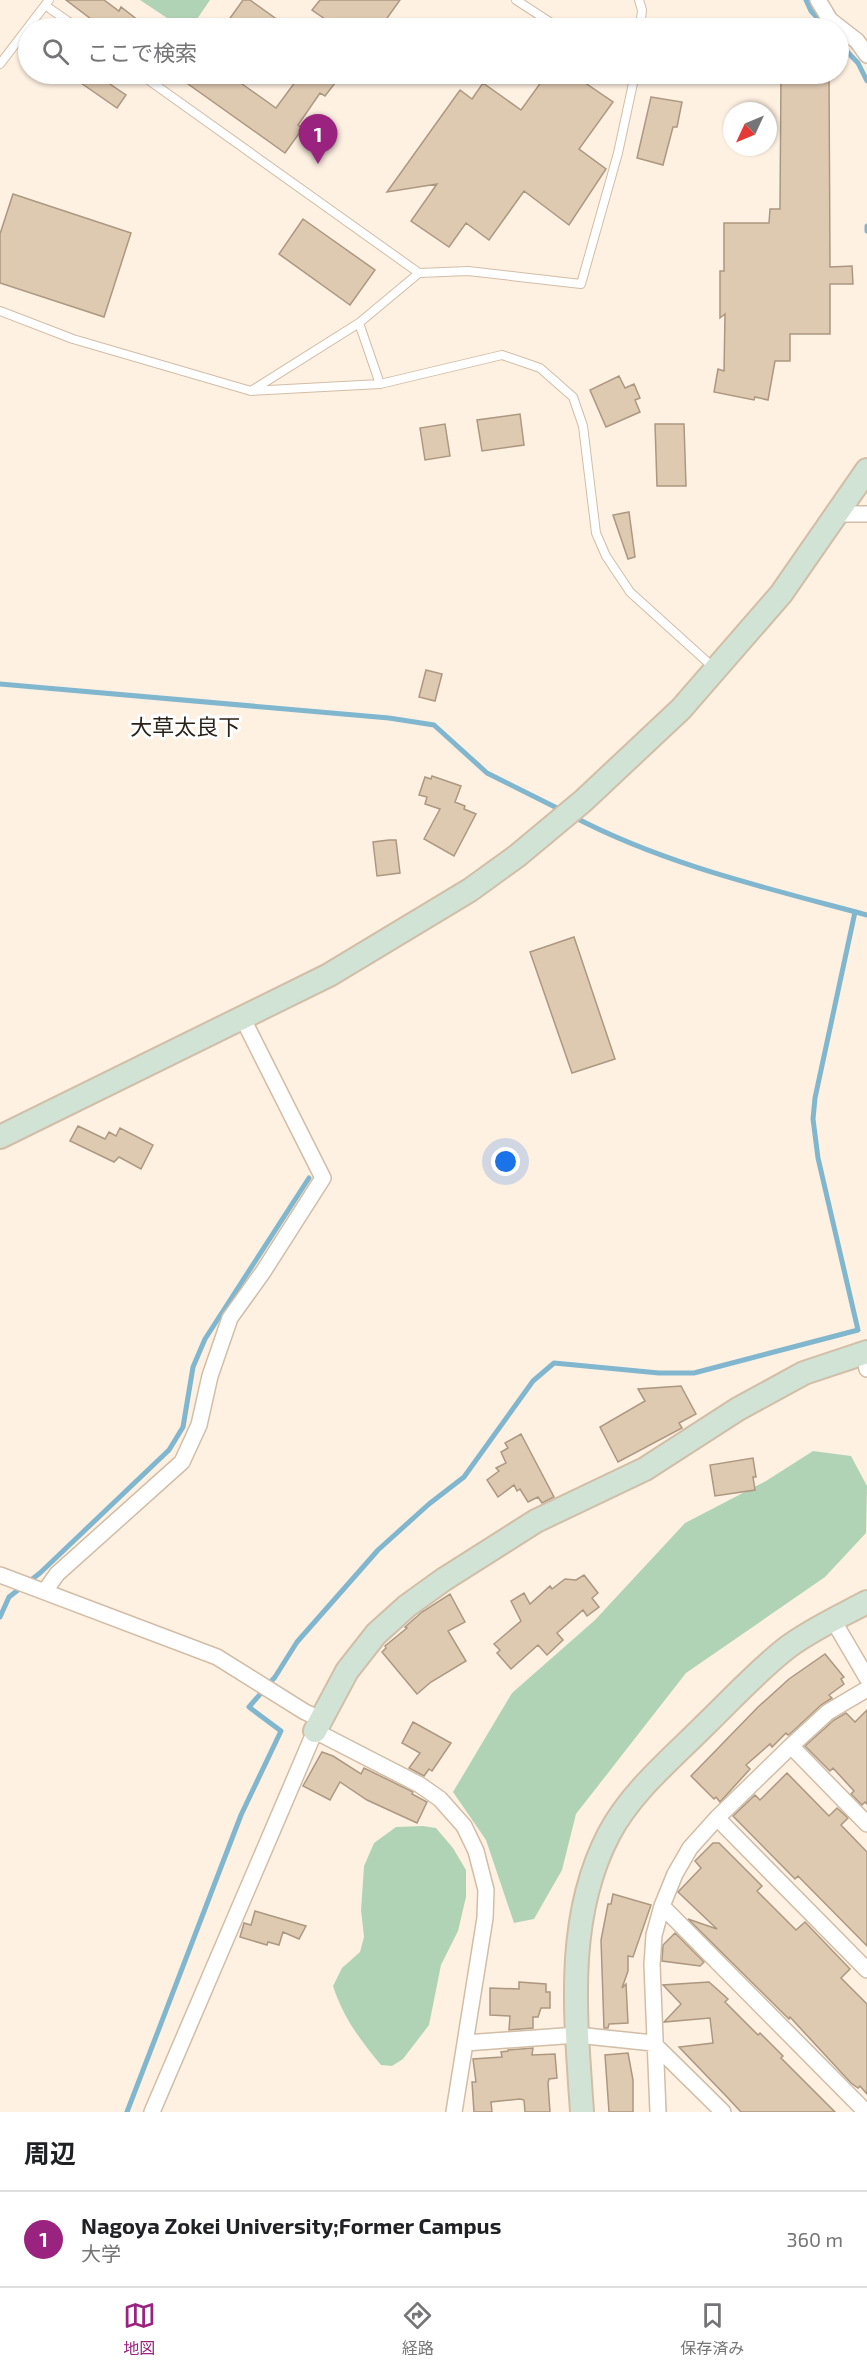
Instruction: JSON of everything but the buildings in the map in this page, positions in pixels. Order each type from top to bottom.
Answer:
[{"type":"street","points":[[818,0],[829,18]]},
{"type":"street","points":[[849,35],[857,41],[867,55]]},
{"type":"street","points":[[0,1137],[329,975],[470,890],[537,839],[583,801],[681,709],[781,594],[867,470]]},
{"type":"street","points":[[838,514],[867,514]]},
{"type":"street","points":[[45,1591],[57,1574],[182,1462],[199,1425],[210,1376],[230,1318],[263,1272],[323,1178],[242,1017]]},
{"type":"street","points":[[152,2112],[318,1725],[347,1671],[376,1634],[407,1606],[443,1580],[536,1521],[645,1470],[738,1409],[804,1373],[866,1358]]},
{"type":"street","points":[[0,1575],[217,1657],[305,1712],[318,1725],[420,1785],[440,1799],[464,1826],[472,1842],[486,1890],[485,1918],[454,2112]]},
{"type":"street","points":[[582,2112],[577,2035],[577,1946],[591,1878],[610,1833],[649,1781],[763,1668],[790,1646],[867,1602]]},
{"type":"street","points":[[833,1620],[867,1678]]},
{"type":"street","points":[[658,2112],[653,2043],[654,1935],[662,1906],[675,1874],[685,1857],[717,1818],[791,1746],[828,1712],[867,1689]]},
{"type":"street","points":[[791,1746],[867,1824]]},
{"type":"street","points":[[717,1818],[867,1970]]},
{"type":"street","points":[[662,1906],[863,2109]]},
{"type":"street","points":[[465,2043],[577,2035],[653,2043],[723,2112]]},
{"type":"lane","points":[[516,0],[544,18]]},
{"type":"lane","points":[[639,0],[642,10],[641,18]]},
{"type":"lane","points":[[35,18],[47,3],[66,18]]},
{"type":"lane","points":[[0,64],[18,41]]},
{"type":"lane","points":[[154,84],[419,273]]},
{"type":"lane","points":[[250,391],[359,323],[419,273],[468,271],[580,284],[618,153],[633,84]]},
{"type":"lane","points":[[0,311],[73,339],[250,391],[381,384],[502,355],[540,368],[573,397],[583,426],[596,532],[606,556],[630,592],[715,669]]},
{"type":"lane","points":[[359,323],[381,384]]},
{"type":"green space","points":[[140,0],[210,0],[198,18],[167,18]]},
{"type":"green space","points":[[813,1451],[851,1456],[867,1486],[866,1533],[825,1577],[686,1673],[576,1814],[562,1870],[534,1919],[514,1923],[486,1840],[453,1792],[512,1693],[595,1620],[685,1523],[766,1481]]},
{"type":"green space","points":[[396,1827],[436,1828],[453,1848],[466,1870],[466,1897],[458,1931],[441,1965],[429,2025],[403,2059],[392,2066],[381,2065],[353,2028],[333,1986],[342,1968],[360,1952],[364,1937],[361,1910],[364,1866],[374,1843]]},
{"type":"waterway","points":[[806,0],[818,18]]},
{"type":"waterway","points":[[849,54],[858,63],[867,81]]},
{"type":"waterway","points":[[867,226],[867,231]]},
{"type":"waterway","points":[[0,684],[389,718],[434,725],[487,773],[563,811]]},
{"type":"waterway","points":[[574,817],[609,834],[681,862],[755,885],[867,915]]},
{"type":"waterway","points":[[127,2112],[241,1815],[281,1731],[249,1707],[275,1677],[297,1642],[378,1550],[429,1504],[464,1477],[533,1381],[554,1363],[659,1373],[694,1373],[858,1330],[818,1158],[813,1119],[815,1098],[855,912]]},
{"type":"waterway","points":[[0,1617],[9,1597],[40,1573],[169,1450],[183,1427],[193,1367],[205,1339],[309,1178]]},
{"type":"place","name":"Nagoya Zokei University;Former Campus","points":[[318,164]]},
{"type":"district","name":"大草太良下","points":[[185,726]]}]
